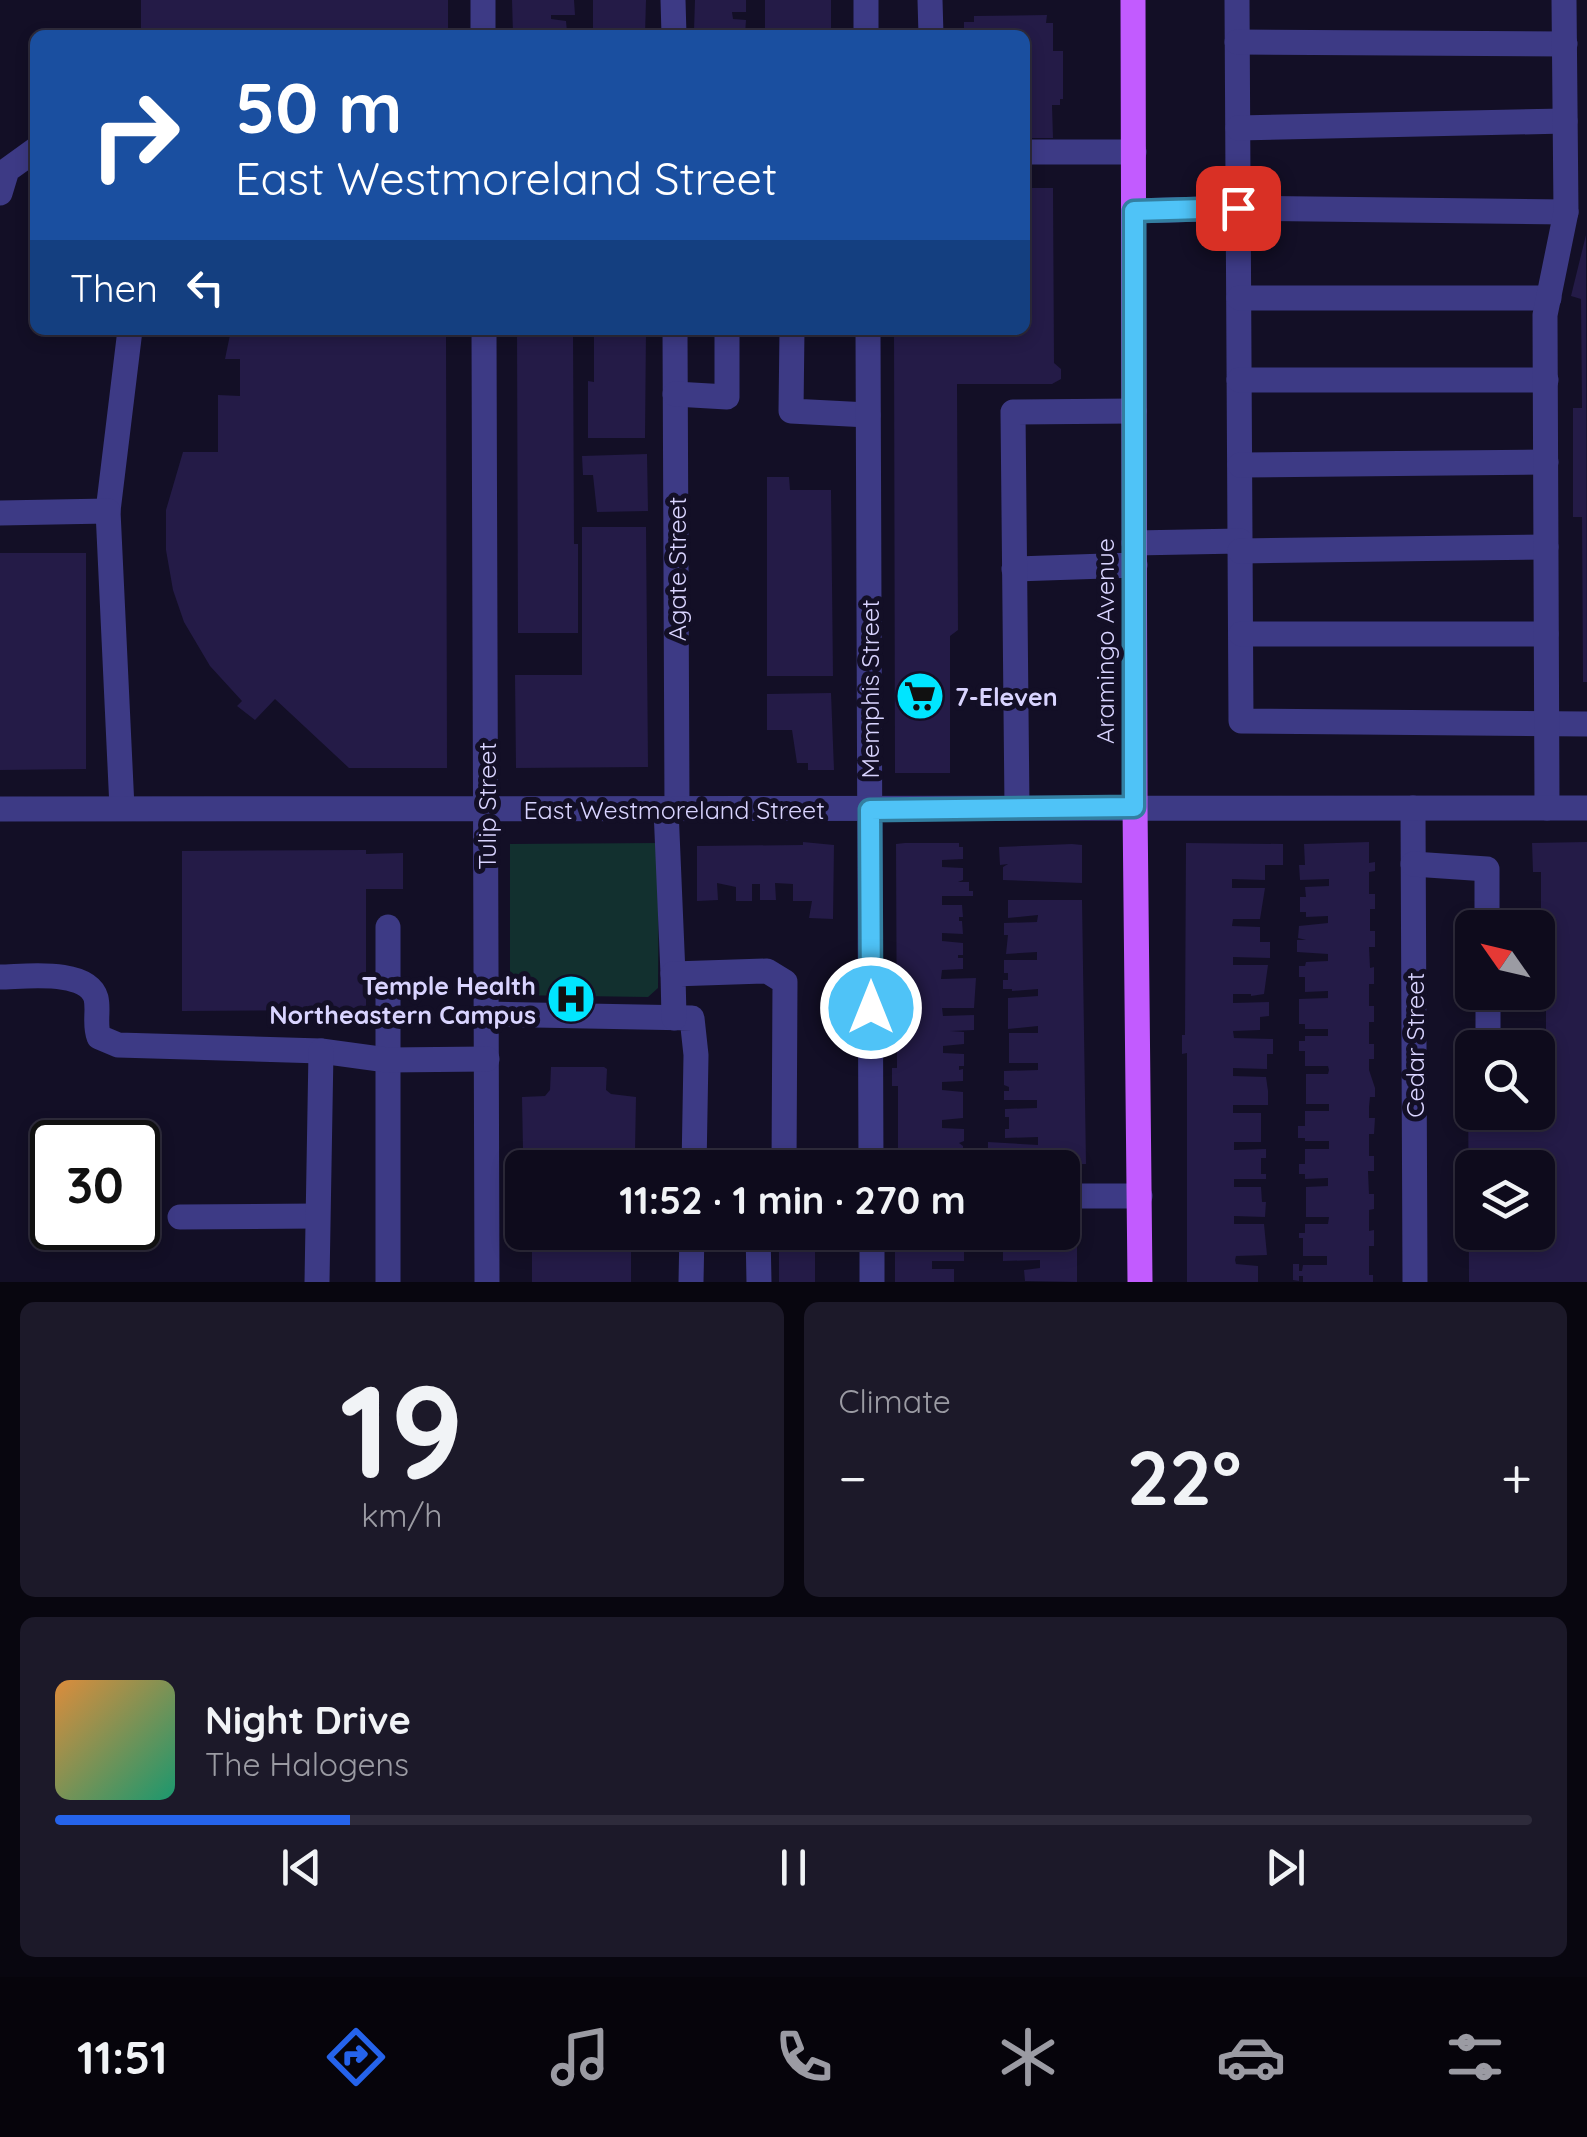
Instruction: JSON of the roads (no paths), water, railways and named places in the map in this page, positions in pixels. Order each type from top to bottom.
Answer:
[{"type":"main road","name":"Aramingo Avenue","points":[[1133,0],[1134,807],[1140,1282]]},
{"type":"street","points":[[483,0],[483,30]]},
{"type":"street","points":[[674,0],[674,30]]},
{"type":"street","points":[[866,0],[866,30]]},
{"type":"street","points":[[930,0],[930,30]]},
{"type":"street","points":[[1237,0],[1241,721],[1587,724]]},
{"type":"street","points":[[1547,808],[1545,315],[1566,212],[1564,0]]},
{"type":"street","points":[[1237,42],[1565,44]]},
{"type":"street","points":[[1238,128],[1565,121]]},
{"type":"street","points":[[1030,152],[1134,152]]},
{"type":"street","points":[[0,193],[7,170],[30,154]]},
{"type":"street","points":[[1134,211],[1238,208],[1566,212]]},
{"type":"street","points":[[1238,298],[1549,298]]},
{"type":"street","points":[[122,808],[108,511],[129,335]]},
{"type":"street","name":"Tulip Street","points":[[484,335],[487,1282]]},
{"type":"street","name":"Agate Street","points":[[674,1018],[675,335]]},
{"type":"street","points":[[675,394],[727,397],[727,335]]},
{"type":"street","points":[[792,335],[791,411],[868,415]]},
{"type":"street","name":"Memphis Street","points":[[868,335],[871,1150]]},
{"type":"street","points":[[1239,380],[1546,380]]},
{"type":"street","points":[[1017,808],[1013,412],[1134,411]]},
{"type":"street","points":[[1240,465],[1546,462]]},
{"type":"street","points":[[0,512],[108,511]]},
{"type":"street","points":[[1014,568],[1240,546],[1546,547]]},
{"type":"street","points":[[1241,634],[1546,634]]},
{"type":"street","name":"East Westmoreland Street","points":[[0,808],[1587,808]]},
{"type":"street","name":"Cedar Street","points":[[1413,808],[1415,1282]]},
{"type":"street","points":[[1413,864],[1487,868],[1487,910]]},
{"type":"street","points":[[388,927],[388,1282]]},
{"type":"street","points":[[673,974],[767,971],[785,982],[784,1150]]},
{"type":"street","points":[[0,977],[73,978],[86,983],[96,995],[99,1037],[106,1043],[321,1051],[388,1060],[486,1059]]},
{"type":"street","points":[[486,1014],[692,1018],[696,1056],[694,1150]]},
{"type":"street","points":[[316,1282],[321,1051]]},
{"type":"street","points":[[1080,1196],[1140,1196]]},
{"type":"street","points":[[180,1217],[317,1216]]},
{"type":"street","points":[[691,1282],[692,1250]]},
{"type":"street","points":[[758,1250],[759,1282]]},
{"type":"street","points":[[872,1250],[872,1282]]},
{"type":"place","name":"7-Eleven","points":[[920,696]]},
{"type":"place","name":"Temple Health Northeastern Campus","points":[[571,999]]}]
